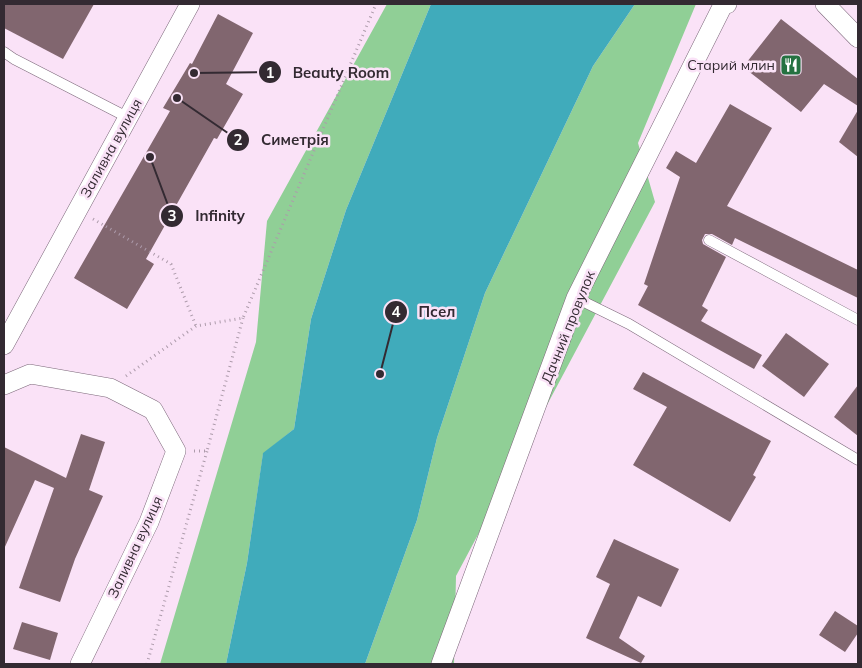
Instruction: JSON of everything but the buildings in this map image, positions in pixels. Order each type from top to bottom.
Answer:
[{"type":"street","name":"Заливна вулиця","points":[[4,345],[190,4]]},
{"type":"street","name":"Дачний провулок","points":[[441,664],[576,298],[723,5],[727,4]]},
{"type":"street","points":[[825,4],[858,38]]},
{"type":"street","points":[[4,385],[30,374],[110,388],[153,410],[176,451]]},
{"type":"street","name":"Заливна вулиця","points":[[80,664],[106,606],[149,522],[176,451]]},
{"type":"lane","points":[[4,52],[14,59],[127,117]]},
{"type":"lane","points":[[709,240],[858,320]]},
{"type":"lane","points":[[576,298],[628,324],[858,460]]},
{"type":"path","points":[[148,664],[243,318],[376,4]]},
{"type":"path","points":[[106,226],[171,264],[196,326]]},
{"type":"path","points":[[110,388],[196,326],[243,318]]},
{"type":"path","points":[[176,451],[207,451]]},
{"type":"green space","points":[[387,4],[431,4],[346,210],[311,319],[294,429],[263,454],[247,563],[226,664],[160,664],[256,342],[267,221]]},
{"type":"green space","points":[[635,4],[696,4],[638,143],[655,202],[456,576],[454,664],[365,664],[417,520],[437,438],[485,293],[593,66]]},
{"type":"water","points":[[431,4],[635,4],[593,66],[485,293],[437,438],[417,520],[365,664],[226,664],[247,563],[263,453],[294,429],[311,319],[346,210]]},
{"type":"place","name":"Старий млин","points":[[791,65]]},
{"type":"place","name":"Beauty Room","points":[[194,73]]},
{"type":"place","name":"Симетрія","points":[[177,98]]},
{"type":"place","name":"Infinity","points":[[150,157]]},
{"type":"place","name":"Псел","points":[[380,374]]}]
